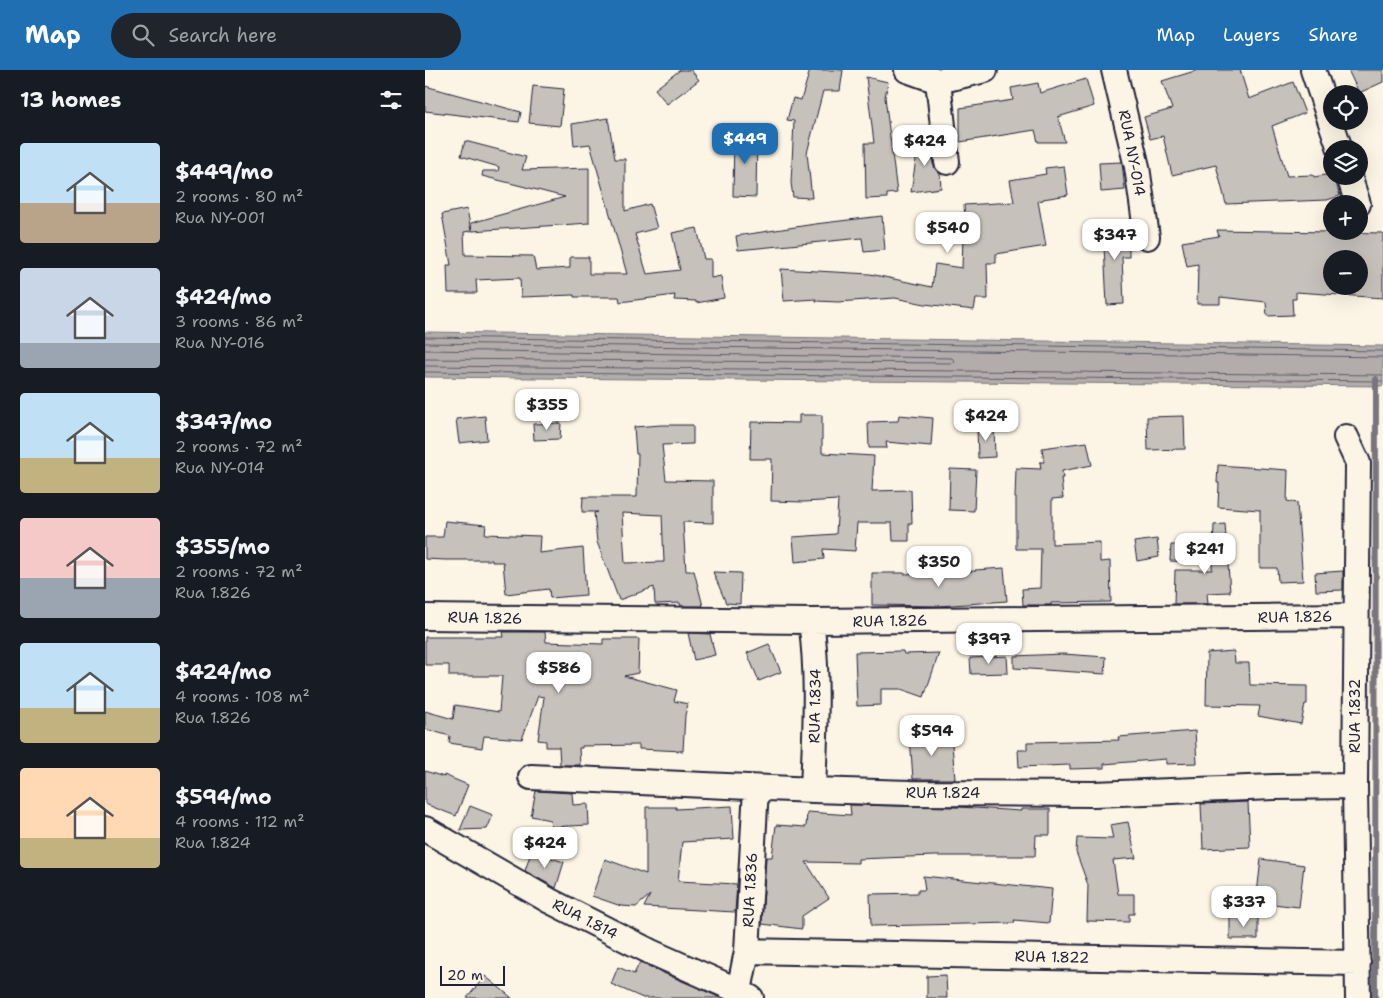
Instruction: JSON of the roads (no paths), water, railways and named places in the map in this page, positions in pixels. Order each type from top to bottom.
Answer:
[{"type":"street","points":[[907,70],[938,81],[985,70]]},
{"type":"street","name":"RUA NY-014","points":[[1114,70],[1137,167],[1147,237]]},
{"type":"street","points":[[1313,70],[1336,140]]},
{"type":"street","points":[[938,81],[947,162]]},
{"type":"street","name":"RUA 1.832","points":[[1346,437],[1358,463],[1355,786],[1358,998]]},
{"type":"street","name":"RUA 1.826","points":[[425,617],[811,622],[1356,616]]},
{"type":"street","name":"RUA 1.834","points":[[811,622],[815,652],[816,713],[813,790]]},
{"type":"street","name":"RUA 1.824","points":[[531,777],[756,788],[920,793],[1094,794],[1355,786]]},
{"type":"street","name":"RUA 1.836","points":[[745,994],[756,788]]},
{"type":"street","name":"RUA 1.814","points":[[425,829],[576,914],[651,952],[745,994]]},
{"type":"street","name":"RUA 1.822","points":[[747,951],[1358,963]]},
{"type":"water","points":[[425,332],[1383,346],[1383,386],[425,377]]},
{"type":"waterway","points":[[1375,998],[1376,379]]}]
